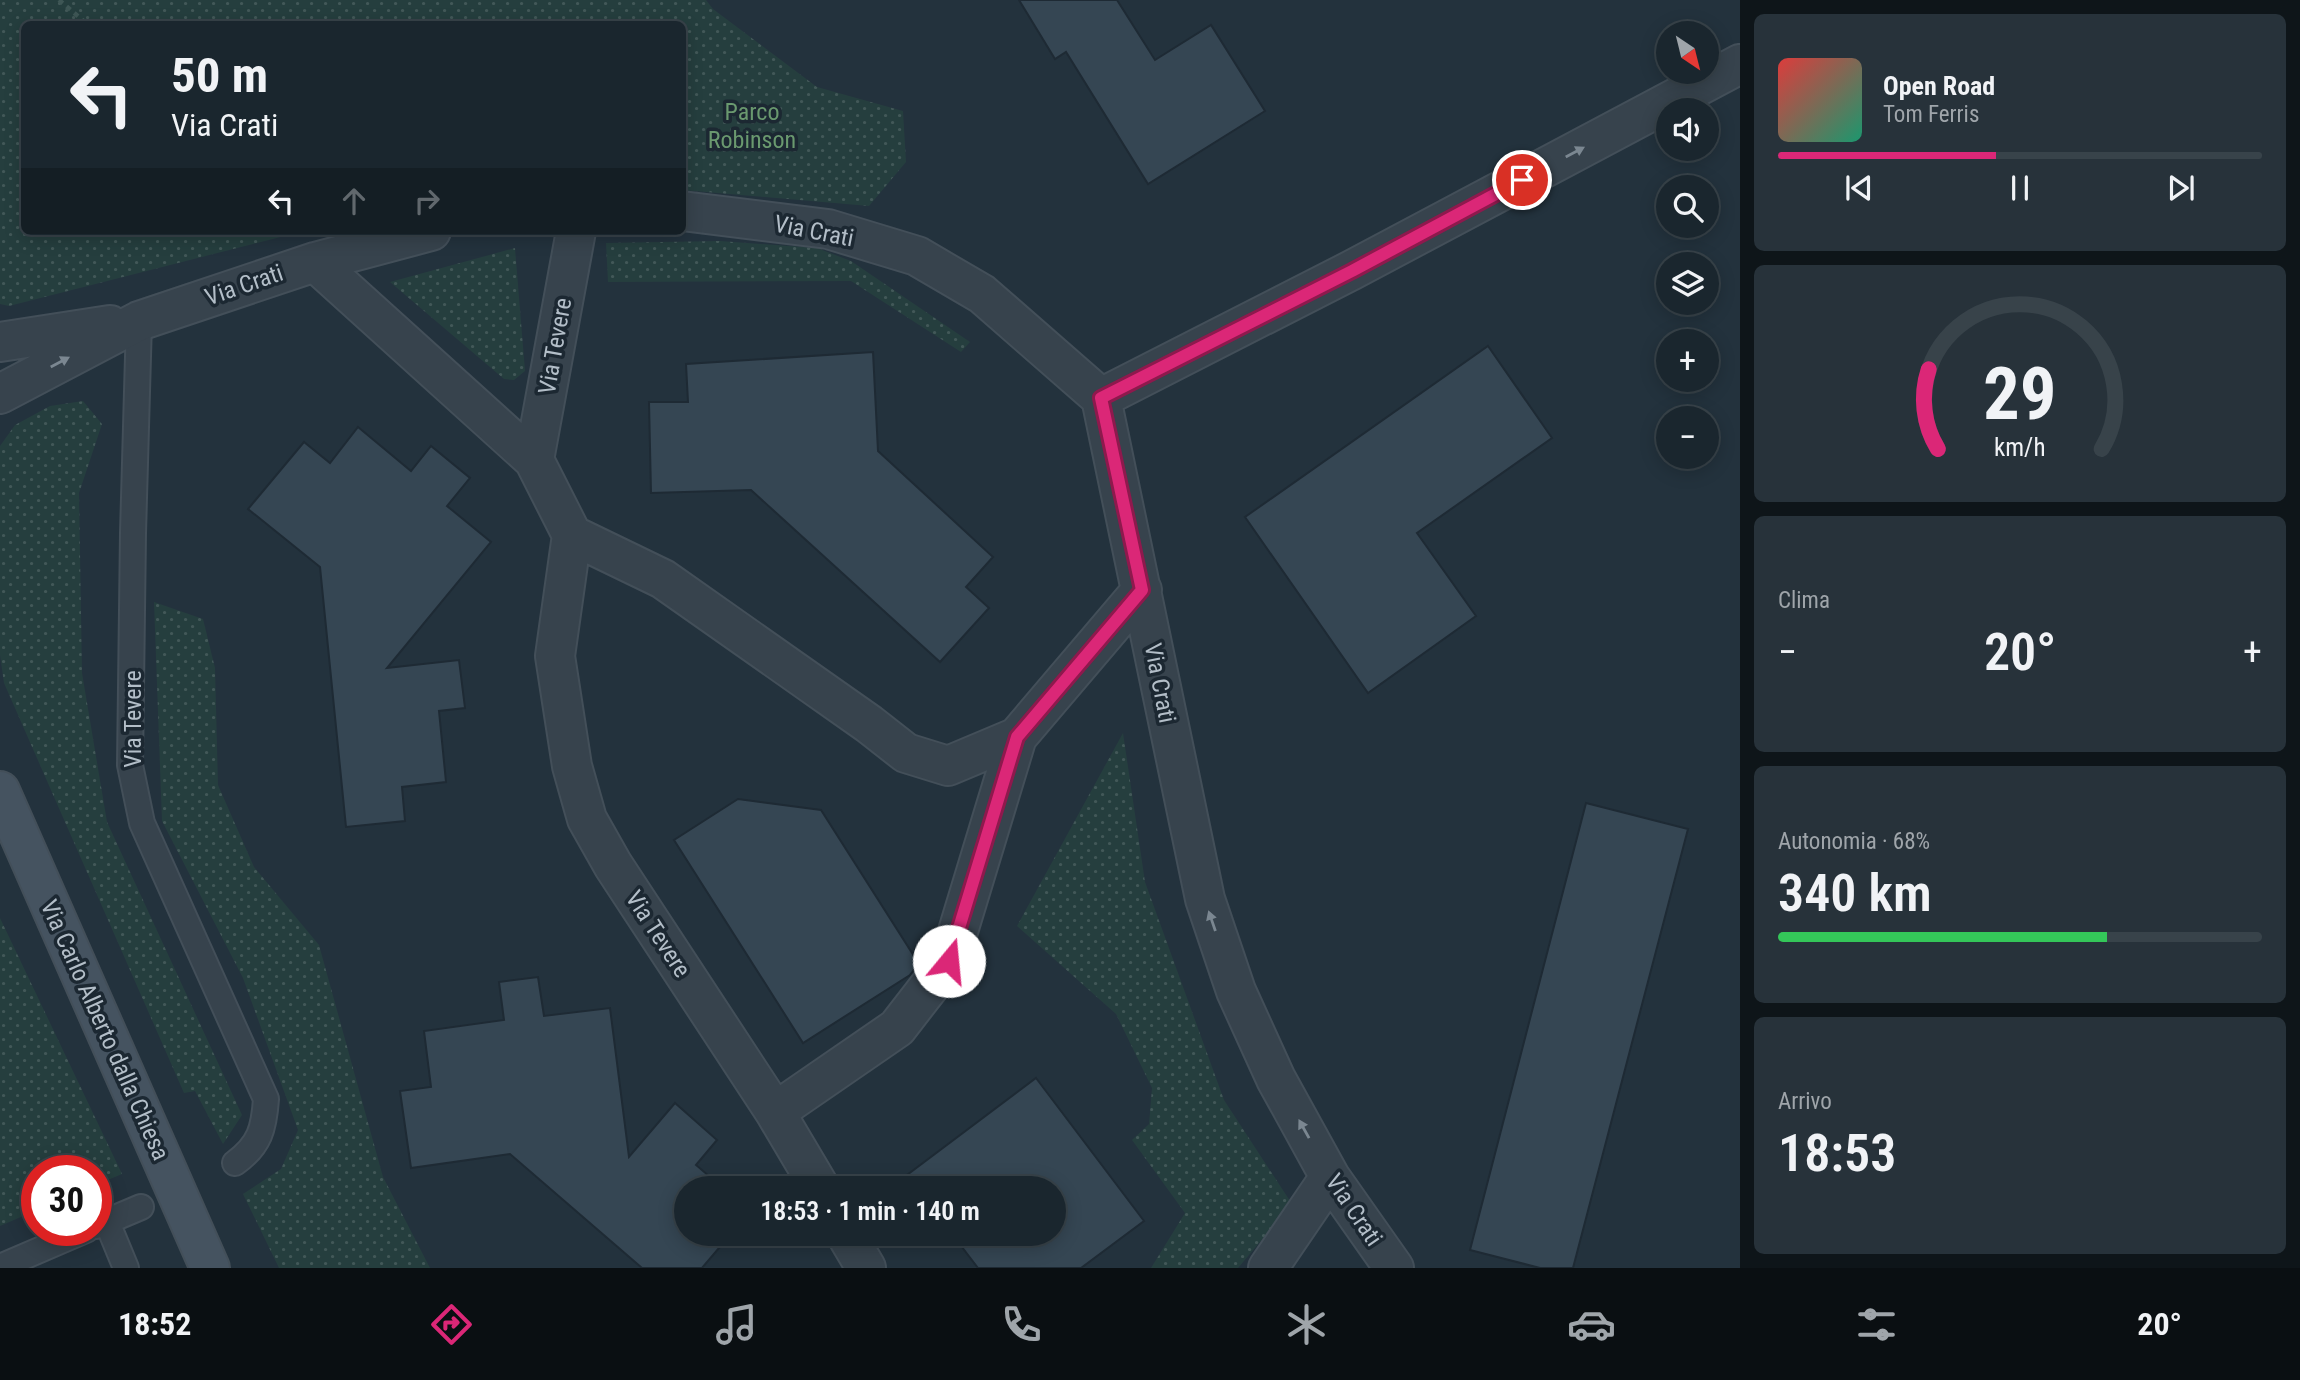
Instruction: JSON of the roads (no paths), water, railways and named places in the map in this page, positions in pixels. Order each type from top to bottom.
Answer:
[{"type":"street","points":[[1101,398],[1352,271],[1740,64]]},
{"type":"street","name":"Via Crati","points":[[686,211],[828,229],[917,256],[982,294],[1101,398],[1205,899],[1236,990],[1276,1079],[1330,1177],[1394,1268]]},
{"type":"street","name":"Via Crati","points":[[0,394],[139,321],[315,262],[416,235]]},
{"type":"street","name":"Via Tevere","points":[[534,460],[575,235]]},
{"type":"street","points":[[315,262],[534,460],[572,535],[663,579],[906,753],[948,766],[1017,737]]},
{"type":"street","name":"Via Crati","points":[[0,342],[139,321]]},
{"type":"street","name":"Via Tevere","points":[[572,535],[555,656],[572,766],[587,819],[612,865],[775,1112],[813,1176]]},
{"type":"street","points":[[775,1112],[897,1028],[949,961],[1017,737],[1142,590]]},
{"type":"street","name":"Via Carlo Alberto dalla Chiesa","points":[[0,791],[210,1268]]},
{"type":"street","points":[[1268,1268],[1330,1177]]},
{"type":"street","points":[[853,1246],[866,1268]]},
{"type":"lane","name":"Via Tevere","points":[[139,321],[130,765],[142,823],[266,1099],[264,1126],[248,1154],[235,1163]]},
{"type":"lane","points":[[112,1219],[141,1207]]},
{"type":"lane","points":[[0,1267],[49,1246]]},
{"type":"lane","points":[[110,1246],[126,1268]]},
{"type":"park label","name":"Parco Robinson","points":[[752,126]]}]
